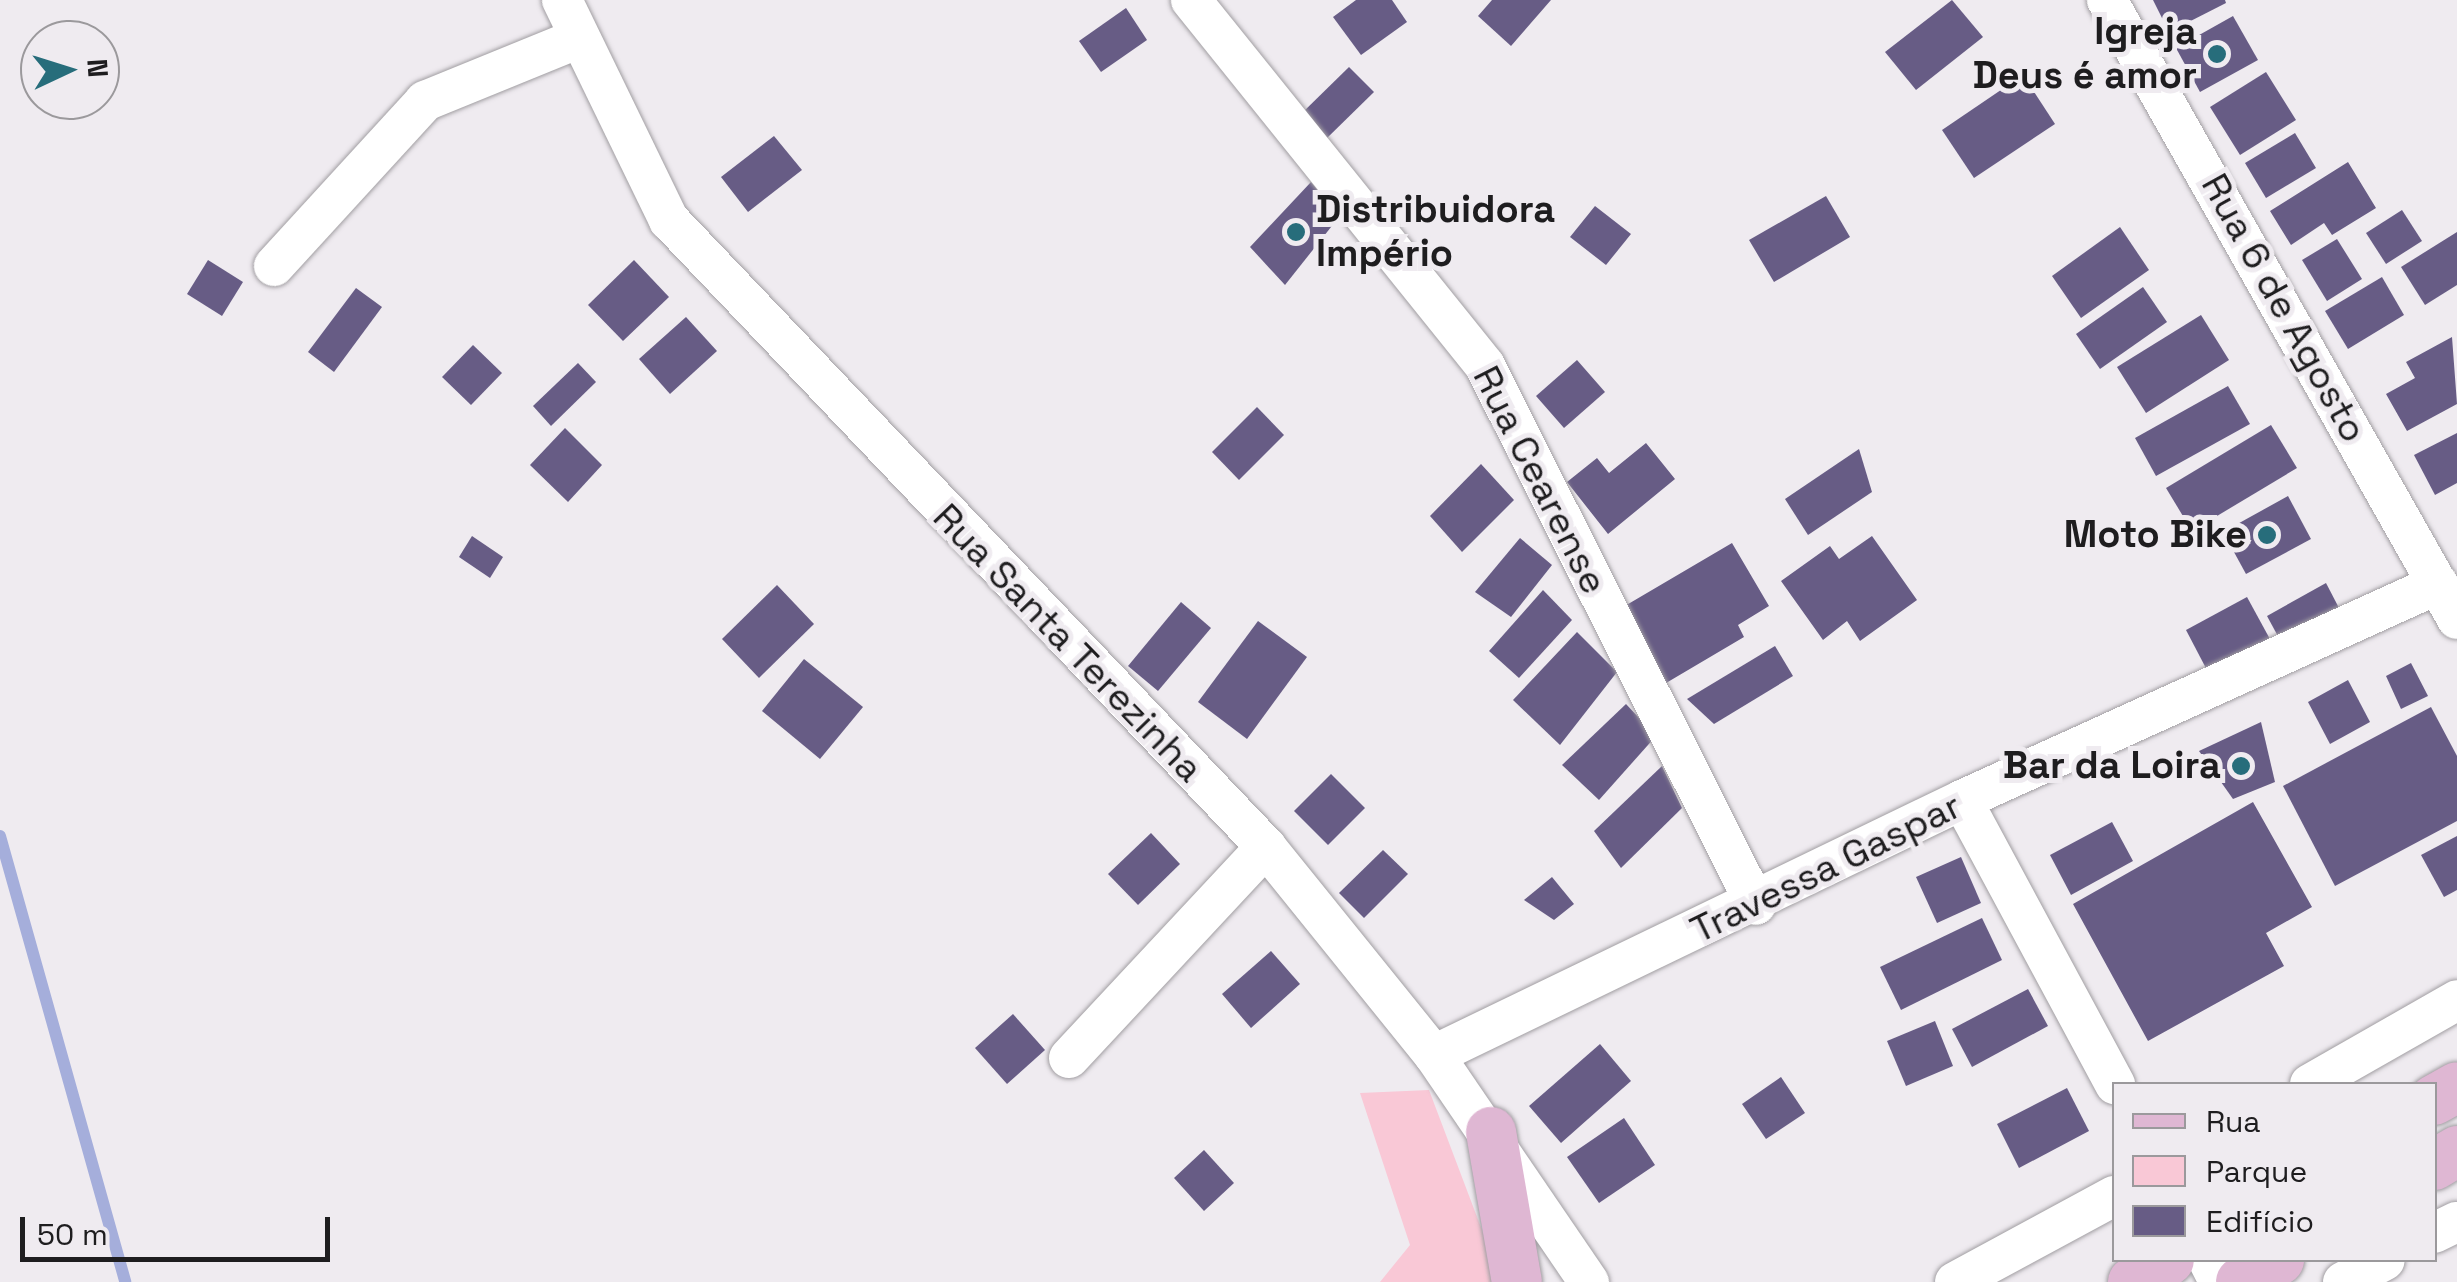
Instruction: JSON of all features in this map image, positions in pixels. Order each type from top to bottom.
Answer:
[{"type":"main road","points":[[1490,1132],[1517,1282]]},
{"type":"main road","points":[[2132,1282],[2166,1262]]},
{"type":"main road","points":[[2241,1282],[2276,1262]]},
{"type":"street","name":"Rua Santa Terezinha","points":[[562,0],[576,39],[669,220],[1266,847],[1434,1054],[1589,1282]]},
{"type":"street","name":"Rua Cearense","points":[[1191,0],[1485,366],[1756,904]]},
{"type":"street","name":"Rua 6 de Agosto","points":[[2107,0],[2457,618]]},
{"type":"street","points":[[274,266],[426,100],[576,39]]},
{"type":"street","name":"Travessa Gaspar","points":[[1434,1054],[1756,904],[1962,800],[2438,584]]},
{"type":"street","points":[[1962,800],[2114,1082]]},
{"type":"street","points":[[1069,1058],[1266,847]]},
{"type":"street","points":[[2314,1082],[2457,1000]]},
{"type":"street","points":[[1955,1282],[2112,1197]]},
{"type":"street","points":[[2343,1282],[2381,1262]]},
{"type":"green space","points":[[1429,1090],[1485,1238],[1495,1282],[1380,1282],[1410,1245],[1360,1093]]},
{"type":"building","points":[[1356,0],[1392,0],[1407,22],[1361,55],[1333,17]]},
{"type":"building","points":[[1492,0],[1551,0],[1511,46],[1478,16]]},
{"type":"building","points":[[1952,0],[1983,37],[1916,90],[1885,52]]},
{"type":"building","points":[[2153,0],[2225,0],[2226,3],[2169,32]]},
{"type":"building","points":[[1126,8],[1147,40],[1101,72],[1079,41]]},
{"type":"building","name":"Igreja Deus é amor","points":[[2233,16],[2258,60],[2200,92],[2176,48]]},
{"type":"building","points":[[1349,67],[1374,92],[1325,140],[1300,115]]},
{"type":"building","points":[[2266,72],[2296,120],[2240,155],[2210,107]]},
{"type":"building","points":[[2023,75],[2055,124],[1974,178],[1942,130]]},
{"type":"building","points":[[2295,133],[2316,168],[2266,198],[2245,163]]},
{"type":"building","points":[[774,136],[802,170],[748,212],[721,177]]},
{"type":"building","points":[[2348,162],[2376,208],[2332,235],[2324,223],[2291,245],[2270,211]]},
{"type":"building","name":"Distribuidora Império","points":[[1311,182],[1339,217],[1285,285],[1250,247]]},
{"type":"building","points":[[1826,196],[1850,237],[1774,282],[1749,240]]},
{"type":"building","points":[[1595,206],[1631,234],[1606,265],[1570,237]]},
{"type":"building","points":[[2402,210],[2422,241],[2386,264],[2366,233]]},
{"type":"building","points":[[2120,227],[2149,270],[2081,318],[2052,276]]},
{"type":"building","points":[[2457,232],[2457,285],[2425,305],[2401,267]]},
{"type":"building","points":[[2337,239],[2362,279],[2327,301],[2302,260]]},
{"type":"building","points":[[208,260],[243,282],[222,316],[187,294]]},
{"type":"building","points":[[634,260],[669,297],[623,341],[588,305]]},
{"type":"building","points":[[2382,277],[2404,315],[2348,349],[2325,311]]},
{"type":"building","points":[[2143,287],[2167,322],[2100,369],[2076,334]]},
{"type":"building","points":[[356,288],[382,307],[334,372],[308,352]]},
{"type":"building","points":[[2201,315],[2229,360],[2146,413],[2117,367]]},
{"type":"building","points":[[686,317],[717,351],[670,394],[639,359]]},
{"type":"building","points":[[2452,337],[2457,404],[2407,431],[2386,394],[2415,378],[2406,362]]},
{"type":"building","points":[[473,345],[502,373],[471,405],[442,377]]},
{"type":"building","points":[[1577,360],[1605,392],[1564,428],[1536,396]]},
{"type":"building","points":[[578,363],[596,382],[551,426],[533,406]]},
{"type":"building","points":[[2228,386],[2250,424],[2156,476],[2135,438]]},
{"type":"building","points":[[1257,407],[1284,435],[1239,480],[1212,452]]},
{"type":"building","points":[[2271,425],[2297,468],[2192,531],[2166,488]]},
{"type":"building","points":[[565,428],[602,465],[568,502],[530,465]]},
{"type":"building","points":[[2457,433],[2457,483],[2435,495],[2414,455]]},
{"type":"building","points":[[1646,443],[1675,479],[1608,534],[1567,482],[1597,458],[1609,473]]},
{"type":"building","points":[[1859,449],[1872,492],[1808,535],[1785,499]]},
{"type":"building","points":[[1481,464],[1514,500],[1462,552],[1430,516]]},
{"type":"building","name":"Moto Bike","points":[[2288,496],[2311,539],[2246,574],[2223,532]]},
{"type":"building","points":[[472,536],[503,557],[490,578],[459,557]]},
{"type":"building","points":[[1872,536],[1917,600],[1860,641],[1847,621],[1823,640],[1781,581],[1830,546],[1839,559]]},
{"type":"building","points":[[1520,538],[1552,565],[1511,617],[1475,592]]},
{"type":"building","points":[[1732,543],[1769,606],[1738,625],[1744,637],[1661,686],[1618,610]]},
{"type":"building","points":[[2326,583],[2339,608],[2280,640],[2267,616]]},
{"type":"building","points":[[777,585],[814,624],[759,678],[722,639]]},
{"type":"building","points":[[1543,590],[1572,620],[1519,678],[1489,651]]},
{"type":"building","points":[[2247,597],[2271,641],[2209,674],[2186,630]]},
{"type":"building","points":[[1181,602],[1211,628],[1158,691],[1128,666]]},
{"type":"building","points":[[1258,621],[1307,657],[1247,739],[1198,702]]},
{"type":"building","points":[[1577,632],[1617,672],[1560,745],[1513,700]]},
{"type":"building","points":[[1775,646],[1793,676],[1714,724],[1687,699]]},
{"type":"building","points":[[804,659],[863,707],[820,759],[762,711]]},
{"type":"building","points":[[2411,663],[2428,696],[2401,709],[2386,676]]},
{"type":"building","points":[[2348,680],[2370,722],[2330,744],[2308,702]]},
{"type":"building","points":[[1626,704],[1656,736],[1599,800],[1562,765]]},
{"type":"building","points":[[2431,707],[2457,756],[2457,821],[2335,886],[2283,786]]},
{"type":"building","name":"Bar da Loira","points":[[2261,722],[2275,782],[2233,799],[2199,751]]},
{"type":"building","points":[[1662,766],[1682,808],[1621,868],[1594,831]]},
{"type":"building","points":[[1331,774],[1365,808],[1328,845],[1294,811]]},
{"type":"building","points":[[2253,802],[2312,907],[2266,933],[2284,966],[2148,1041],[2073,904]]},
{"type":"building","points":[[2112,822],[2133,861],[2071,895],[2050,855]]},
{"type":"building","points":[[1151,833],[1180,864],[1138,905],[1108,874]]},
{"type":"building","points":[[2457,836],[2457,890],[2444,897],[2421,855]]},
{"type":"building","points":[[1383,850],[1408,874],[1364,918],[1339,893]]},
{"type":"building","points":[[1961,857],[1981,903],[1937,923],[1916,877]]},
{"type":"building","points":[[1552,877],[1574,904],[1554,920],[1524,900]]},
{"type":"building","points":[[1982,918],[2002,960],[1901,1010],[1880,967]]},
{"type":"building","points":[[1271,951],[1300,984],[1251,1028],[1222,994]]},
{"type":"building","points":[[2028,989],[2048,1026],[1972,1067],[1952,1029]]},
{"type":"building","points":[[1013,1014],[1045,1050],[1007,1084],[975,1048]]},
{"type":"building","points":[[1935,1021],[1953,1066],[1906,1086],[1887,1041]]},
{"type":"building","points":[[1600,1044],[1631,1081],[1561,1143],[1529,1106]]},
{"type":"building","points":[[1781,1077],[1805,1113],[1766,1139],[1742,1104]]},
{"type":"building","points":[[2067,1088],[2089,1131],[2019,1168],[1997,1124]]},
{"type":"building","points":[[1624,1118],[1655,1165],[1599,1203],[1567,1157]]},
{"type":"building","points":[[1204,1150],[1234,1183],[1204,1211],[1174,1178]]},
{"type":"waterway","points":[[0,836],[125,1282]]},
{"type":"place","name":"Igreja Deus é amor","points":[[2217,54]]},
{"type":"place","name":"Distribuidora Império","points":[[1296,232]]},
{"type":"place","name":"Moto Bike","points":[[2267,535]]},
{"type":"place","name":"Bar da Loira","points":[[2241,766]]}]
